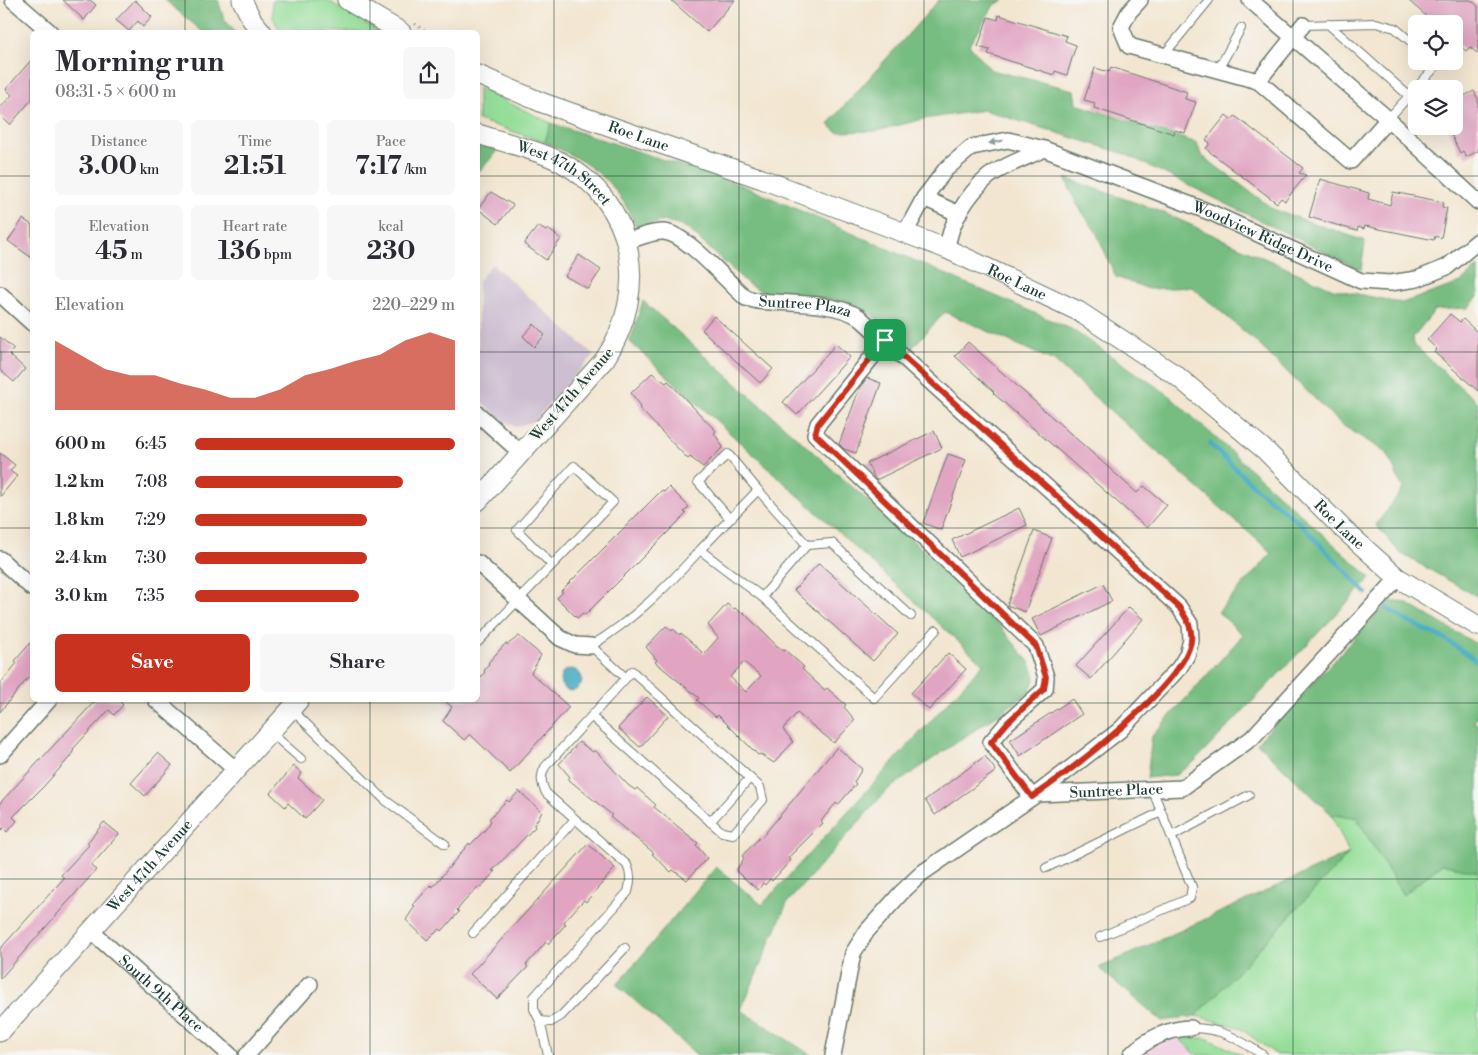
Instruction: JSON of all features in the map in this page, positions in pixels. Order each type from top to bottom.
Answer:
[{"type":"street","points":[[13,0],[48,30]]},
{"type":"street","points":[[242,0],[257,26]]},
{"type":"street","points":[[257,0],[257,26]]},
{"type":"street","points":[[347,0],[398,30]]},
{"type":"street","points":[[1140,0],[1128,12],[1121,27],[1129,46],[1258,82],[1351,161],[1388,119]]},
{"type":"street","points":[[1250,0],[1388,119],[1478,202]]},
{"type":"street","points":[[1258,82],[1292,36],[1303,25]]},
{"type":"street","name":"Roe Lane","points":[[480,76],[542,103],[762,179],[947,249],[1078,311],[1176,376],[1266,452],[1342,528],[1398,578],[1478,626]]},
{"type":"street","name":"West 47th Street","points":[[480,135],[559,160],[570,167],[594,187],[606,201],[618,221],[626,242]]},
{"type":"street","name":"Woodview Ridge Drive","points":[[905,233],[924,198],[946,169],[972,147],[1008,140],[1044,149],[1212,213],[1361,280],[1390,283],[1417,279],[1447,267],[1478,241]]},
{"type":"street","points":[[947,249],[948,238],[965,202],[989,176],[1044,149]]},
{"type":"street","points":[[924,198],[959,214]]},
{"type":"street","name":"Suntree Plaza","points":[[626,242],[664,232],[679,237],[746,298],[758,301],[848,310],[885,340],[1179,607],[1190,624],[1191,640],[1187,655],[1179,668],[1120,730],[1034,796]]},
{"type":"street","name":"West 47th Avenue","points":[[480,499],[605,359],[618,340],[626,320],[632,280],[626,242]]},
{"type":"street","points":[[0,294],[30,321]]},
{"type":"street","points":[[833,1055],[853,953],[867,931],[922,873],[1034,796],[991,742],[1008,722],[1044,689],[1046,677],[1036,646],[815,434],[818,424],[885,340]]},
{"type":"street","points":[[480,416],[521,453]]},
{"type":"street","points":[[0,559],[30,586]]},
{"type":"street","points":[[480,565],[560,638],[575,645],[591,646]]},
{"type":"street","name":"Suntree Place","points":[[1034,796],[1182,788],[1252,738],[1398,578]]},
{"type":"street","points":[[0,756],[47,702]]},
{"type":"street","points":[[158,702],[236,770]]},
{"type":"street","name":"West 47th Avenue","points":[[0,1032],[295,704]]},
{"type":"street","name":"South 9th Place","points":[[91,931],[230,1055]]},
{"type":"street","points":[[247,1055],[310,984]]},
{"type":"street","points":[[1135,1050],[1163,1034],[1183,1028],[1191,1028]]},
{"type":"lane","points":[[1163,56],[1209,0]]},
{"type":"lane","points":[[1303,25],[1376,23],[1396,28],[1408,39]]},
{"type":"lane","points":[[1328,24],[1408,95]]},
{"type":"lane","points":[[1218,70],[1241,28]]},
{"type":"lane","points":[[1424,80],[1433,70]]},
{"type":"lane","points":[[1388,119],[1408,97]]},
{"type":"lane","points":[[730,518],[698,482],[728,454],[807,546]]},
{"type":"lane","points":[[480,640],[517,599],[613,502],[574,466],[517,530],[551,564]]},
{"type":"lane","points":[[626,678],[591,646],[621,627],[664,591],[700,550],[758,490]]},
{"type":"lane","points":[[762,597],[807,546],[832,544],[911,616]]},
{"type":"lane","points":[[700,550],[762,597],[874,698],[936,630]]},
{"type":"lane","points":[[548,1055],[540,1021],[534,1009],[534,997],[628,892],[630,872],[627,865],[546,793],[542,785],[541,775],[545,767],[632,671],[760,787],[763,800],[733,834],[722,832],[592,717]]},
{"type":"lane","points":[[295,704],[385,800],[445,844]]},
{"type":"lane","points":[[270,732],[301,759]]},
{"type":"lane","points":[[710,822],[750,778]]},
{"type":"lane","points":[[1100,937],[1190,898],[1192,887],[1152,789]]},
{"type":"lane","points":[[1172,836],[1249,795]]},
{"type":"lane","points":[[1046,868],[1161,812]]},
{"type":"lane","points":[[473,933],[575,819]]},
{"type":"lane","points":[[540,1021],[551,1022],[561,1016],[625,948]]},
{"type":"lane","points":[[1191,1028],[1204,1028],[1228,1033],[1263,1055]]},
{"type":"shaded area","points":[[492,264],[594,355],[534,421],[515,427],[500,419],[480,400],[480,279]]},
{"type":"shaded area","points":[[1167,1039],[1180,1039],[1197,1055],[1141,1055]]},
{"type":"green space","points":[[165,0],[218,0],[224,19],[233,30],[201,30]]},
{"type":"green space","points":[[274,0],[327,0],[376,30],[280,30],[273,18],[272,2]]},
{"type":"green space","points":[[939,0],[1004,0],[994,5],[969,45],[991,70],[1074,90],[1076,104],[1197,143],[1201,155],[1273,209],[1365,241],[1361,270],[1125,154],[984,110],[923,119],[877,131],[837,132],[828,124]]},
{"type":"green space","points":[[480,89],[551,123],[545,142],[480,121]]},
{"type":"green space","points":[[551,123],[746,187],[1071,329],[1166,393],[1371,578],[1195,761],[1176,775],[1147,778],[1152,736],[1243,635],[1218,612],[1272,553],[1054,361],[945,312],[911,349],[870,313],[849,301],[765,293],[748,284],[687,228],[665,221],[636,227],[620,197],[611,185],[589,166],[545,142]]},
{"type":"green space","points":[[480,144],[499,149],[480,171]]},
{"type":"green space","points":[[1065,178],[1162,212],[1333,289],[1402,303],[1460,283],[1478,267],[1478,297],[1468,308],[1435,310],[1413,337],[1414,345],[1478,403],[1478,597],[1400,553],[1376,525],[1403,489],[1387,453],[1342,425],[1253,339],[1192,287],[1149,289],[1116,277],[1096,232],[1076,203]]},
{"type":"green space","points":[[643,301],[976,597],[1030,663],[1035,677],[1029,693],[887,790],[787,903],[741,1010],[811,1055],[697,1055],[617,985],[716,867],[762,905],[983,664],[630,342]]},
{"type":"green space","points":[[1389,601],[1406,603],[1478,645],[1478,713],[1474,723],[1478,724],[1478,872],[1442,864],[1403,895],[1356,817],[1332,815],[1257,743]]},
{"type":"green space","points":[[1332,815],[1356,817],[1403,895],[1442,864],[1478,872],[1478,1051],[1476,1055],[1277,1055],[1238,1027],[1196,1016],[1349,853]]},
{"type":"green space","points":[[1349,853],[1196,1016],[1162,1021],[1099,968]]},
{"type":"green space","points":[[1206,1038],[1242,1055],[1197,1055],[1180,1039]]},
{"type":"water","points":[[567,669],[575,669],[582,676],[582,684],[575,691],[567,691],[560,684],[560,676]]},
{"type":"building","points":[[63,0],[90,0],[96,5],[84,20]]},
{"type":"building","points":[[135,0],[152,17],[143,27],[138,21],[130,30],[116,20]]},
{"type":"building","points":[[671,0],[735,0],[707,32]]},
{"type":"building","points":[[1408,0],[1471,0],[1478,6],[1478,54],[1470,47],[1466,51],[1463,48],[1463,15],[1425,15]]},
{"type":"building","points":[[999,15],[1067,36],[1065,41],[1076,45],[1067,75],[1055,71],[1054,75],[988,54],[990,50],[978,47],[988,17],[998,20]]},
{"type":"building","points":[[30,61],[30,101],[10,125],[0,115],[0,108],[12,95],[6,89]]},
{"type":"building","points":[[1111,67],[1187,92],[1185,99],[1196,102],[1185,133],[1175,130],[1174,134],[1094,108],[1095,103],[1084,100],[1095,68],[1109,72]]},
{"type":"building","points":[[1474,91],[1478,99],[1478,151],[1466,157],[1463,151],[1460,153],[1451,135],[1463,135],[1463,96]]},
{"type":"building","points":[[1226,115],[1232,120],[1235,116],[1303,168],[1299,173],[1306,175],[1285,201],[1281,198],[1277,203],[1206,149],[1210,143],[1206,140]]},
{"type":"building","points":[[1320,179],[1369,193],[1368,199],[1390,205],[1393,192],[1443,202],[1442,207],[1447,208],[1441,238],[1435,236],[1434,240],[1365,226],[1364,229],[1358,227],[1357,231],[1309,217]]},
{"type":"building","points":[[491,192],[513,205],[498,224],[480,210],[480,206]]},
{"type":"building","points":[[23,219],[30,224],[30,257],[8,241]]},
{"type":"building","points":[[538,226],[546,231],[548,229],[561,239],[546,260],[524,244]]},
{"type":"building","points":[[579,255],[601,270],[588,289],[565,276]]},
{"type":"building","points":[[1450,314],[1460,322],[1463,319],[1478,333],[1478,391],[1434,352],[1437,349],[1427,340]]},
{"type":"building","points":[[714,316],[773,369],[760,383],[702,330]]},
{"type":"building","points":[[534,324],[545,335],[534,347],[523,336]]},
{"type":"building","points":[[0,337],[14,349],[9,354],[25,369],[14,382],[0,370]]},
{"type":"building","points":[[968,342],[1137,493],[1144,486],[1167,505],[1147,528],[993,393],[955,356]]},
{"type":"building","points":[[836,344],[850,357],[797,415],[783,402]]},
{"type":"building","points":[[652,373],[666,383],[668,381],[716,431],[714,433],[723,447],[703,467],[690,457],[688,459],[639,408],[641,406],[631,393]]},
{"type":"building","points":[[867,378],[881,383],[856,453],[844,449],[839,444],[860,387]]},
{"type":"building","points":[[934,431],[942,448],[876,480],[867,463]]},
{"type":"building","points":[[0,453],[15,465],[10,471],[17,476],[0,497]]},
{"type":"building","points":[[948,454],[966,460],[941,530],[923,523]]},
{"type":"building","points":[[669,487],[689,507],[684,512],[686,514],[585,615],[583,613],[577,618],[557,598],[563,592],[561,591],[662,490],[664,492]]},
{"type":"building","points":[[1019,508],[1027,525],[960,557],[952,540]]},
{"type":"building","points":[[1034,531],[1052,538],[1025,612],[1007,605]]},
{"type":"building","points":[[819,563],[898,634],[873,661],[794,590]]},
{"type":"building","points":[[1103,584],[1112,601],[1041,636],[1032,619]]},
{"type":"building","points":[[727,604],[741,613],[743,612],[777,646],[785,650],[804,667],[802,669],[818,684],[825,690],[827,688],[846,705],[844,707],[855,720],[834,743],[797,713],[783,729],[793,742],[774,763],[760,754],[758,755],[718,715],[716,717],[697,700],[699,698],[655,662],[657,660],[646,647],[666,626],[680,635],[681,633],[704,654],[718,638],[708,625]],"holes":[[[744,662],[761,676],[746,692],[730,677]]]},
{"type":"building","points":[[1129,607],[1143,619],[1091,679],[1076,666]]},
{"type":"building","points":[[519,636],[541,655],[531,673],[569,707],[510,773],[470,734],[464,740],[443,721],[452,707],[446,702],[480,702],[480,678],[488,663],[506,643],[507,645]]},
{"type":"building","points":[[30,643],[30,680],[28,678],[0,712],[0,684],[17,663],[15,661]]},
{"type":"building","points":[[948,653],[966,669],[929,710],[911,693]]},
{"type":"building","points":[[647,697],[668,716],[640,747],[618,728]]},
{"type":"building","points":[[1072,699],[1082,714],[1020,756],[1010,740]]},
{"type":"building","points":[[94,702],[121,702],[123,705],[114,715],[109,710],[73,749],[70,757],[44,786],[13,817],[17,821],[7,832],[3,828],[0,831],[0,803]]},
{"type":"building","points":[[579,742],[593,752],[595,750],[628,785],[635,790],[637,788],[656,805],[654,807],[698,843],[696,845],[707,858],[687,880],[673,870],[671,872],[652,854],[654,853],[610,817],[612,815],[568,779],[570,777],[559,764]]},
{"type":"building","points":[[837,747],[862,769],[854,782],[856,784],[838,805],[836,803],[821,821],[823,823],[788,858],[791,860],[772,881],[770,879],[765,885],[763,883],[758,890],[736,871],[744,858],[742,856],[762,837]]},
{"type":"building","points":[[158,753],[172,765],[145,796],[131,783]]},
{"type":"building","points":[[985,756],[996,771],[935,815],[925,800]]},
{"type":"building","points":[[294,766],[302,773],[298,778],[322,800],[305,819],[288,803],[285,807],[270,793]]},
{"type":"building","points":[[519,791],[542,812],[534,825],[535,827],[492,871],[495,871],[480,888],[478,887],[463,903],[457,910],[459,912],[442,931],[440,929],[427,940],[406,920],[415,906],[413,905],[431,885],[433,887],[469,843],[470,845],[486,829],[491,821],[489,819],[507,800],[509,802]]},
{"type":"building","points":[[104,822],[119,834],[91,866],[96,870],[0,979],[0,949],[64,878],[61,875],[89,845],[87,843]]},
{"type":"building","points":[[588,844],[615,868],[586,902],[584,900],[579,905],[564,922],[566,924],[548,944],[546,942],[526,965],[528,967],[497,999],[470,974]]},
{"type":"waterway","points":[[1210,444],[1257,489],[1300,523],[1366,593]]},
{"type":"waterway","points":[[1386,608],[1409,622],[1445,639],[1478,662]]},
{"type":"route","points":[[885,340],[1179,607],[1190,624],[1191,640],[1187,655],[1179,668],[1120,730],[1032,797],[991,742],[1008,722],[1044,689],[1046,677],[1036,646],[815,434],[818,424],[885,340]]}]
